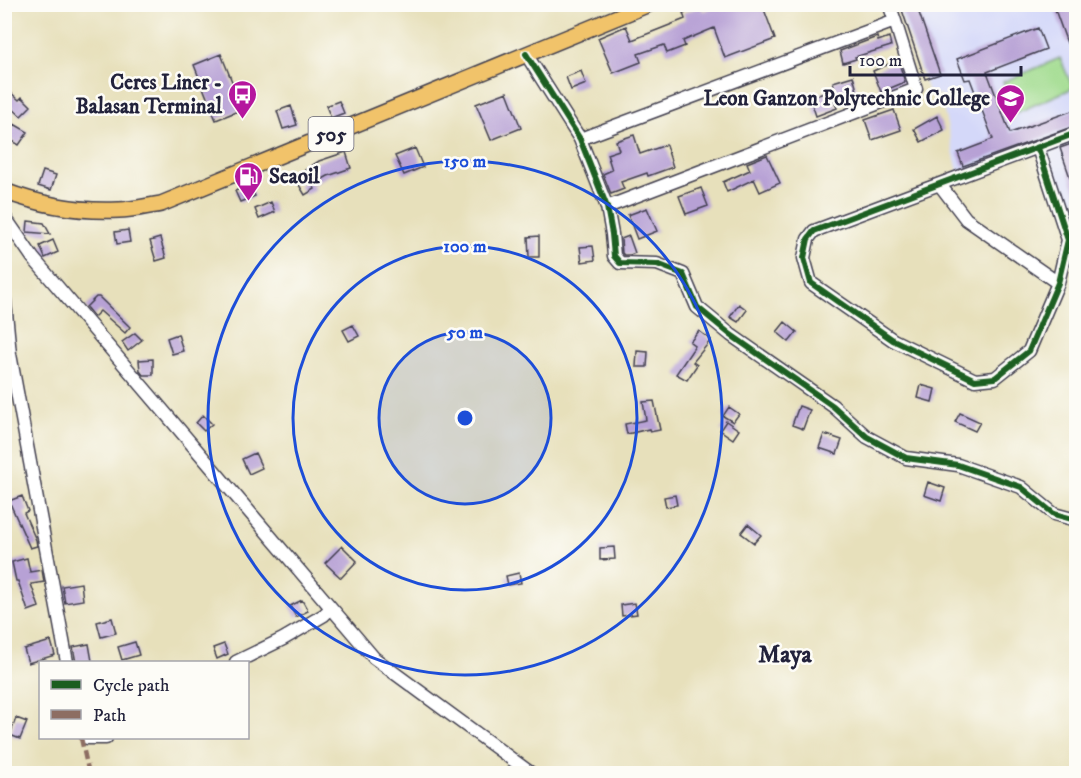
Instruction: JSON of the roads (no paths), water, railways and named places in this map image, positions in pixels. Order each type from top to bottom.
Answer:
[{"type":"main road","name":"505","points":[[4,191],[29,200],[75,210],[121,210],[161,204],[649,4]]},
{"type":"street","points":[[607,207],[915,89],[890,4]]},
{"type":"street","points":[[580,139],[895,21]]},
{"type":"street","points":[[526,54],[580,139],[607,207],[614,256],[620,263],[657,264],[682,274],[698,307],[730,335],[833,406],[867,437],[906,458],[958,465],[1021,487],[1054,514],[1077,520]]},
{"type":"street","points":[[1038,148],[1068,240],[1058,283],[1029,351],[995,378],[975,380],[893,340],[812,283],[804,258],[808,239],[814,231],[1077,133]]},
{"type":"street","points":[[940,185],[966,219],[1058,283]]},
{"type":"street","points":[[4,216],[33,258],[374,658],[532,774]]},
{"type":"street","points":[[4,292],[10,354],[67,661]]},
{"type":"street","points":[[240,661],[283,639],[324,615],[331,608]]},
{"type":"place","name":"Ceres Liner - Balasan Terminal","points":[[243,120]]},
{"type":"place","name":"Leon Ganzon Polytechnic College","points":[[1011,124]]},
{"type":"place","name":"Seaoil","points":[[248,202]]},
{"type":"district","name":"Maya","points":[[785,654]]}]
